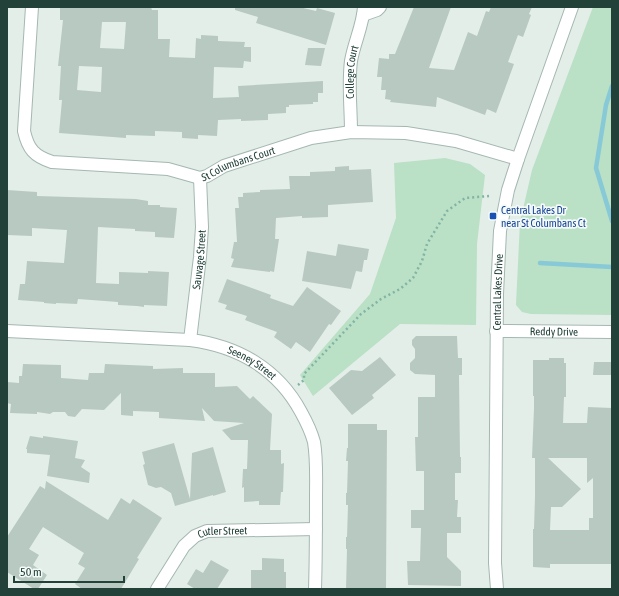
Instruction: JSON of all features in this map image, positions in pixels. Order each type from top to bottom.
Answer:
[{"type":"street","name":"St Columbans Court","points":[[32,7],[24,131],[26,143],[34,153],[42,159],[52,162],[168,169],[200,178],[207,176],[224,166],[311,138],[351,132],[413,134],[456,141],[518,159]]},
{"type":"street","name":"College Court","points":[[351,132],[351,61],[355,42],[364,11],[377,10],[380,7]]},
{"type":"street","name":"Central Lakes Drive","points":[[497,589],[495,563],[496,331],[500,231],[508,190],[572,7]]},
{"type":"street","name":"Sauvage Street","points":[[190,340],[202,227],[200,178]]},
{"type":"street","name":"Seeney Street","points":[[7,331],[207,342],[226,347],[244,355],[276,378],[290,392],[308,424],[314,443],[316,470],[315,589]]},
{"type":"street","name":"Reddy Drive","points":[[496,331],[612,332]]},
{"type":"street","name":"Cutler Street","points":[[157,589],[184,546],[195,536],[207,530],[316,529]]},
{"type":"path","points":[[298,385],[304,380],[304,374],[361,314],[381,299],[400,289],[413,278],[422,261],[427,244],[447,211],[465,198],[489,196]]},
{"type":"green space","points":[[593,7],[612,7],[612,315],[531,314],[522,312],[516,305],[520,222],[532,170]]},
{"type":"green space","points":[[445,158],[470,164],[485,175],[477,244],[476,325],[400,324],[313,396],[300,375],[370,294],[396,218],[394,163]]},
{"type":"building","points":[[60,7],[151,7],[152,10],[158,10],[158,39],[170,39],[169,57],[195,58],[196,38],[201,39],[201,35],[218,36],[218,41],[245,42],[244,47],[251,47],[251,62],[244,61],[243,68],[214,67],[213,98],[239,97],[238,86],[323,81],[323,93],[318,93],[318,102],[313,102],[313,104],[289,105],[289,107],[286,107],[286,113],[268,114],[268,120],[218,120],[217,136],[198,135],[198,139],[182,138],[182,132],[155,131],[155,136],[126,135],[126,138],[59,133],[62,100],[59,100],[61,66],[58,66],[63,20],[60,20]],"holes":[[[102,22],[126,22],[124,49],[100,48]],[[79,66],[102,67],[101,92],[77,90]]]},
{"type":"building","points":[[235,7],[299,7],[316,11],[317,8],[335,13],[326,45],[256,23],[258,17],[235,10]]},
{"type":"building","points":[[414,7],[451,7],[429,68],[454,70],[468,32],[477,36],[486,11],[489,12],[491,7],[532,7],[529,14],[531,15],[523,37],[518,35],[508,62],[514,64],[496,113],[487,109],[485,115],[437,97],[436,107],[390,102],[391,100],[385,99],[386,90],[381,90],[382,77],[377,77],[379,58],[389,59],[389,54],[395,54]]},
{"type":"building","points":[[308,48],[325,48],[321,66],[305,65]]},
{"type":"building","points":[[349,166],[349,170],[371,169],[373,202],[328,205],[328,217],[302,218],[302,216],[276,218],[275,239],[279,239],[274,272],[231,267],[234,259],[231,258],[234,242],[237,242],[235,208],[239,208],[238,197],[243,197],[243,193],[260,192],[260,190],[290,189],[289,176],[310,176],[310,172],[335,171],[335,167]]},
{"type":"building","points":[[7,190],[37,192],[37,196],[136,199],[148,201],[148,205],[160,205],[160,207],[177,208],[174,238],[155,237],[155,232],[135,231],[135,229],[98,227],[96,283],[119,284],[119,272],[169,272],[167,306],[144,305],[144,307],[118,305],[118,302],[78,299],[77,304],[56,304],[18,300],[20,284],[25,284],[27,261],[64,263],[67,230],[32,228],[32,236],[7,235]]},
{"type":"building","points":[[338,244],[369,249],[367,260],[364,260],[362,272],[356,271],[351,289],[302,281],[307,251],[336,256]]},
{"type":"building","points":[[227,279],[271,295],[270,298],[293,306],[307,287],[341,311],[331,325],[329,324],[310,352],[296,342],[291,349],[274,337],[277,332],[245,320],[247,316],[225,309],[227,305],[218,302]]},
{"type":"building","points":[[416,336],[457,336],[458,358],[462,358],[462,375],[459,375],[461,473],[455,473],[455,500],[458,500],[457,517],[461,517],[461,533],[447,533],[447,557],[461,571],[461,586],[408,585],[407,561],[420,561],[421,528],[411,528],[411,510],[424,510],[424,471],[416,471],[415,437],[418,437],[418,397],[435,397],[435,375],[415,374],[410,370],[410,363],[415,358],[415,349],[412,345],[412,340]]},
{"type":"building","points":[[380,357],[396,375],[372,395],[374,398],[352,415],[329,388],[351,370],[362,371]]},
{"type":"building","points":[[549,358],[564,358],[564,363],[566,363],[566,397],[564,397],[563,423],[587,423],[588,407],[612,408],[612,564],[550,564],[550,568],[533,567],[535,458],[532,458],[534,408],[533,360],[549,360]],"holes":[[[548,458],[587,458],[587,483],[593,478],[593,518],[589,518],[589,530],[550,530],[551,507],[562,507],[581,489]]]},
{"type":"building","points":[[594,362],[612,362],[612,375],[593,375]]},
{"type":"building","points":[[23,364],[61,365],[61,378],[88,380],[89,373],[104,373],[105,364],[153,366],[153,369],[183,368],[183,373],[215,373],[215,387],[237,386],[250,399],[253,396],[272,414],[270,450],[281,450],[281,464],[284,463],[283,492],[281,492],[280,505],[259,505],[259,501],[244,502],[244,487],[242,488],[243,469],[247,469],[248,440],[231,440],[222,430],[244,423],[214,421],[202,408],[205,421],[159,418],[159,412],[133,411],[133,416],[121,415],[121,393],[104,410],[82,409],[75,417],[68,416],[65,412],[53,412],[50,414],[37,412],[37,414],[10,413],[11,404],[7,403],[7,382],[19,383],[19,376],[22,376]]},
{"type":"building","points":[[348,424],[377,424],[377,430],[387,430],[386,589],[346,589],[346,537],[348,505],[346,505],[346,493],[348,461],[346,461],[348,448]]},
{"type":"building","points":[[30,436],[43,438],[43,436],[78,441],[75,458],[85,460],[81,467],[90,473],[89,483],[47,476],[50,455],[27,453],[26,449]]},
{"type":"building","points":[[174,443],[190,499],[192,453],[213,447],[226,492],[175,506],[171,493],[161,487],[156,488],[148,485],[143,465],[145,464],[142,452]]},
{"type":"building","points":[[46,481],[108,520],[121,498],[130,504],[133,499],[162,518],[137,558],[139,559],[121,589],[82,589],[75,584],[85,568],[78,564],[84,553],[43,527],[29,549],[39,555],[33,565],[47,575],[38,589],[34,589],[7,572],[7,537],[40,486],[45,489]]},
{"type":"building","points":[[262,558],[284,559],[286,589],[251,589],[251,570],[262,570]]},
{"type":"building","points":[[211,560],[229,570],[217,589],[195,589],[187,584],[196,569],[203,573]]},
{"type":"waterway","points":[[612,86],[606,105],[596,168],[612,221]]},
{"type":"waterway","points":[[540,263],[612,267]]},
{"type":"place","name":"Central Lakes Dr near St Columbans Ct","points":[[493,216]]}]
